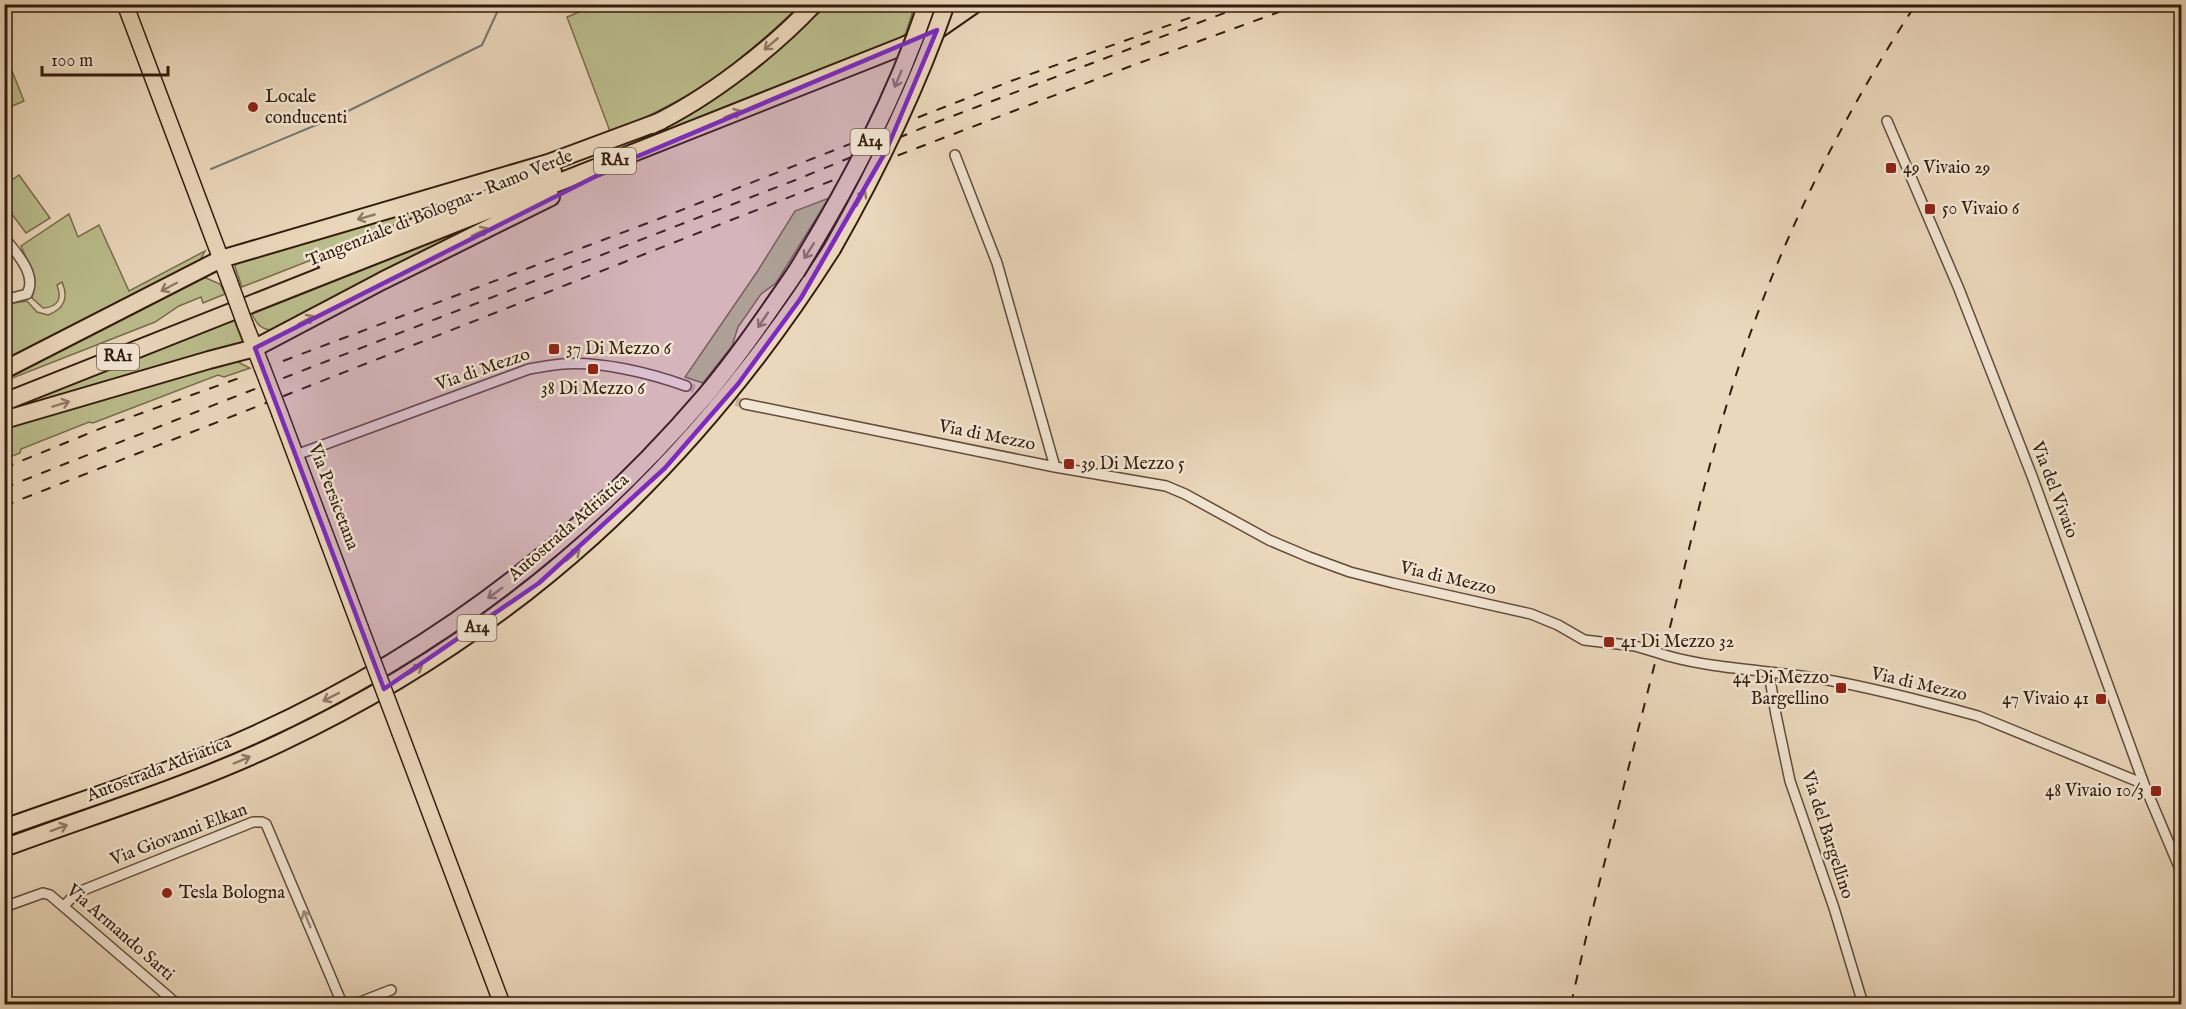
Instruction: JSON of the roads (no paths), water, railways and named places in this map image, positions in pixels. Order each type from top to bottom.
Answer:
[{"type":"highway","name":"Tangenziale di Bologna - Ramo Verde","points":[[814,4],[744,66],[661,121],[553,172],[247,300],[698,128],[903,46],[939,29],[975,4]]},
{"type":"highway","name":"Autostrada Adriatica","points":[[4,828],[200,757],[256,734],[336,695],[386,666],[469,612],[550,550],[627,480],[663,443],[742,348],[796,272],[850,182],[912,48],[927,4]]},
{"type":"highway","name":"Autostrada Adriatica","points":[[4,848],[206,774],[279,744],[367,699],[449,648],[505,609],[581,548],[665,468],[707,421],[751,367],[801,298],[832,249],[886,151],[946,4]]},
{"type":"highway","points":[[4,370],[221,259],[548,163],[661,121]]},
{"type":"highway","points":[[4,420],[255,348],[382,280],[578,183],[698,128]]},
{"type":"highway","name":"RA1","points":[[4,390],[230,307],[4,402]]},
{"type":"main road","name":"Via Persicetana","points":[[125,4],[502,1005]]},
{"type":"street","name":"Via del Vivaio","points":[[1887,121],[1959,289],[2032,476],[2144,784],[2181,874]]},
{"type":"street","points":[[955,155],[997,263],[1055,467]]},
{"type":"street","points":[[4,237],[27,269],[30,280],[27,294],[4,300]]},
{"type":"street","name":"Via di Mezzo","points":[[296,455],[529,369],[563,364],[593,366],[663,378],[686,386]]},
{"type":"street","name":"Via di Mezzo","points":[[745,404],[1055,467],[1166,486],[1269,540],[1350,572],[1531,614],[1558,625],[1584,640],[1635,646],[1700,664],[1822,679],[1978,716],[2144,784]]},
{"type":"street","name":"Via del Bargellino","points":[[1769,673],[1790,781],[1834,908],[1863,1005]]},
{"type":"street","name":"Via Giovanni Elkan","points":[[64,906],[76,893],[253,822],[262,822],[266,824],[280,856],[341,1003],[367,1000]]},
{"type":"street","name":"Via Armando Sarti","points":[[4,907],[44,893],[50,895],[177,1005]]},
{"type":"street","name":"Via Giovanni Elkan","points":[[355,1005],[391,990]]},
{"type":"waterway","points":[[211,169],[340,115],[482,45],[499,8],[498,4]]},
{"type":"tunnel","points":[[228,302],[245,295]]},
{"type":"tunnel","points":[[686,386],[710,394]]},
{"type":"tunnel","points":[[723,398],[745,404]]},
{"type":"railway","points":[[4,488],[798,179],[937,122],[1248,4]]},
{"type":"railway","points":[[4,506],[805,191],[1131,66],[1301,4]]},
{"type":"railway","points":[[1665,647],[1707,476],[1736,375],[1753,326],[1792,230],[1837,138],[1862,92],[1916,4]]},
{"type":"railway","points":[[283,361],[661,218],[1011,81],[1192,17]]},
{"type":"railway","points":[[4,468],[114,423],[242,377]]},
{"type":"railway","points":[[1571,1004],[1656,659]]},
{"type":"place","name":"Locale conducenti","points":[[253,107]]},
{"type":"place","name":"49 Vivaio 29","points":[[1891,168]]},
{"type":"place","name":"50 Vivaio 6","points":[[1930,209]]},
{"type":"place","name":"37 Di Mezzo 6","points":[[554,349]]},
{"type":"place","name":"38 Di Mezzo 6","points":[[593,369]]},
{"type":"place","name":"39 Di Mezzo 5","points":[[1069,464]]},
{"type":"place","name":"41 Di Mezzo 32","points":[[1609,642]]},
{"type":"place","name":"44 Di Mezzo Bargellino","points":[[1841,688]]},
{"type":"place","name":"47 Vivaio 41","points":[[2101,699]]},
{"type":"place","name":"48 Vivaio 10/3","points":[[2156,791]]},
{"type":"place","name":"Tesla Bologna","points":[[167,893]]}]
